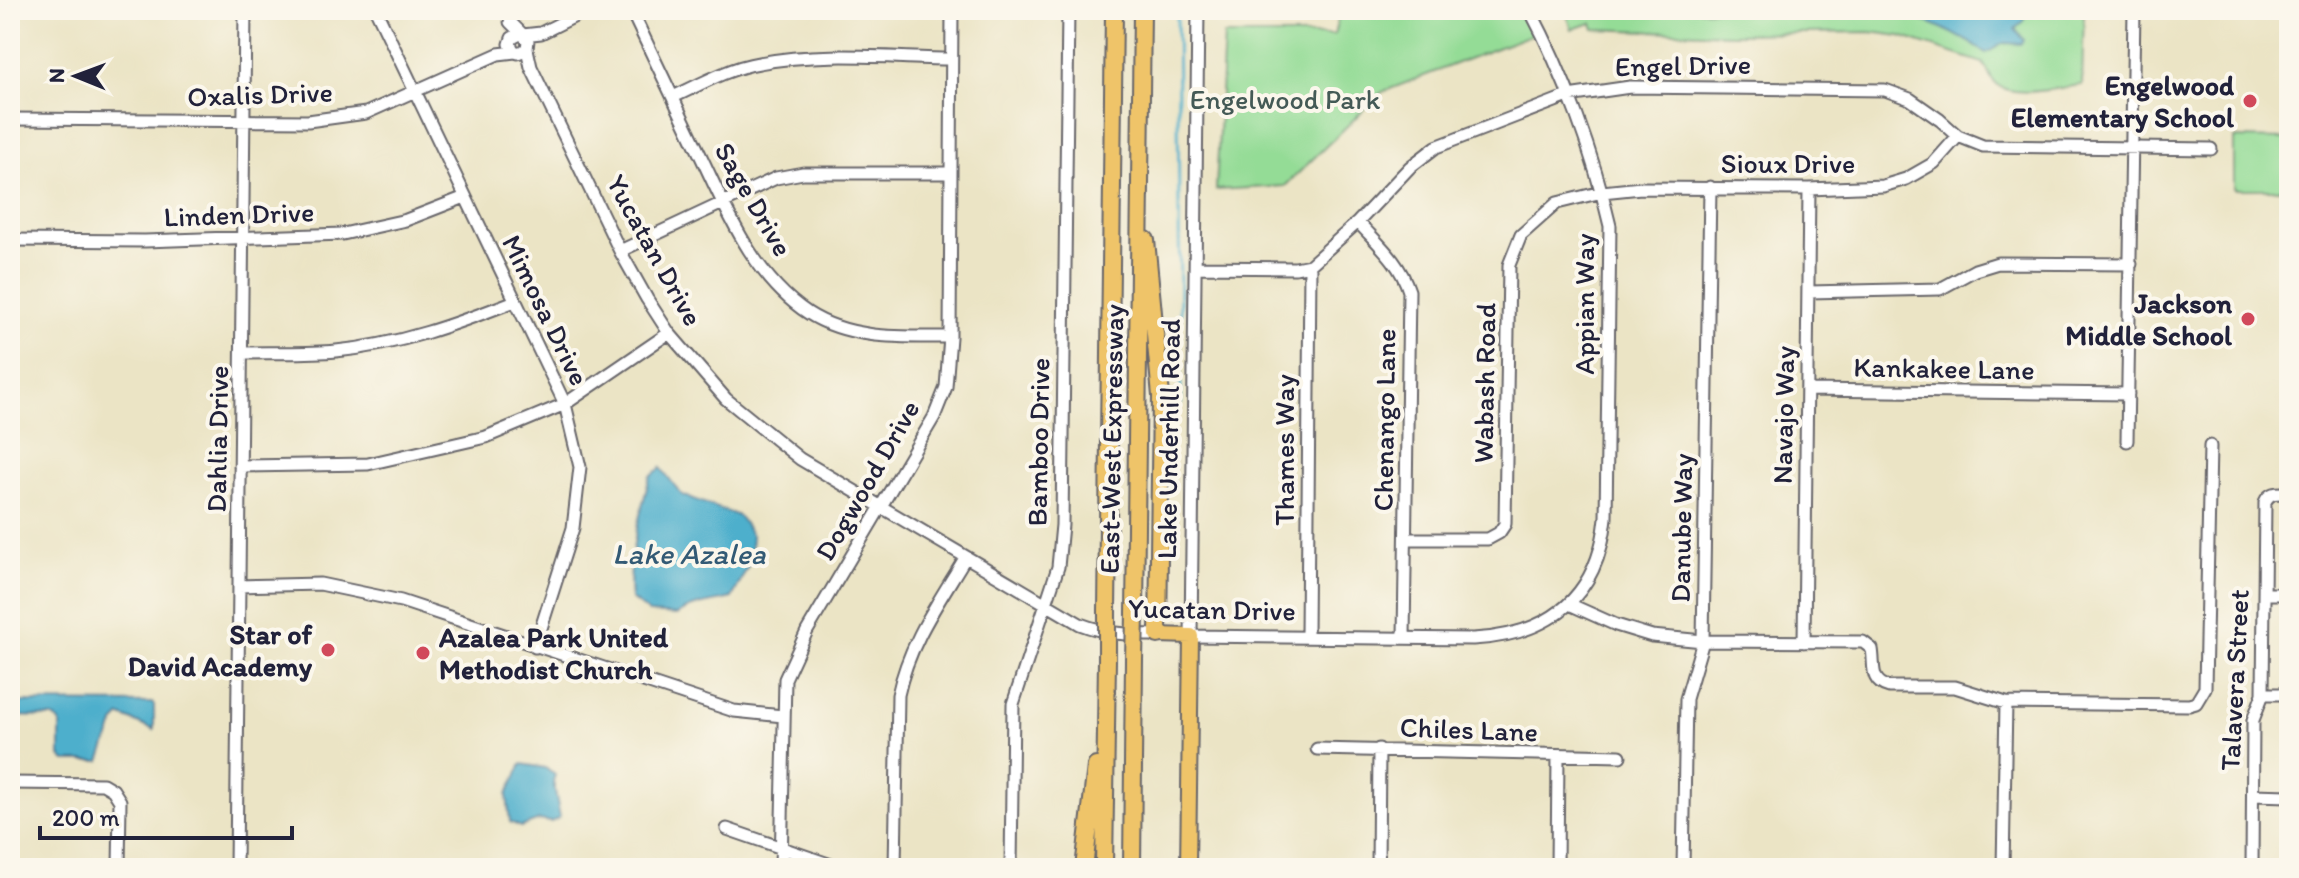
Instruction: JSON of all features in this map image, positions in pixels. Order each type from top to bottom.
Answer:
[{"type":"highway","name":"East-West Expressway","points":[[1104,868],[1114,10]]},
{"type":"highway","name":"East-West Expressway","points":[[1132,868],[1142,10]]},
{"type":"highway","points":[[1139,204],[1150,257],[1161,396],[1158,635]]},
{"type":"highway","points":[[1084,868],[1106,682]]},
{"type":"main road","name":"Yucatan Drive","points":[[1158,635],[1191,636]]},
{"type":"main road","name":"Lake Underhill Road","points":[[1188,868],[1191,636]]},
{"type":"street","name":"Dahlia Drive","points":[[236,868],[245,10]]},
{"type":"street","name":"Mimosa Drive","points":[[376,10],[565,404],[580,467],[573,528],[535,647]]},
{"type":"street","name":"Yucatan Drive","points":[[504,10],[620,251],[669,333],[726,399],[800,459],[1047,606],[1101,632],[1158,635]]},
{"type":"street","points":[[519,44],[587,10]]},
{"type":"street","name":"Sage Drive","points":[[631,10],[723,202],[751,252],[778,287],[808,313],[848,330],[872,335],[950,337]]},
{"type":"street","name":"Dogwood Drive","points":[[781,868],[785,679],[807,631],[934,417],[946,387],[950,337],[952,10]]},
{"type":"street","name":"Bamboo Drive","points":[[1011,868],[1013,704],[1058,567],[1062,525],[1068,10]]},
{"type":"street","name":"Lake Underhill Road","points":[[1191,636],[1198,10]]},
{"type":"street","name":"Appian Way","points":[[1530,10],[1547,42],[1568,96],[1602,192],[1610,226],[1606,518],[1603,541],[1589,578],[1569,604]]},
{"type":"street","points":[[2127,441],[2134,10]]},
{"type":"street","name":"Oxalis Drive","points":[[10,119],[308,121],[366,113],[519,44]]},
{"type":"street","points":[[673,97],[727,72],[757,63],[808,58],[951,59]]},
{"type":"street","name":"Engel Drive","points":[[1310,265],[1358,222],[1410,167],[1436,147],[1568,96],[1630,87],[1885,90],[1910,99],[1958,136],[1983,146],[2211,149]]},
{"type":"street","name":"Sioux Drive","points":[[1602,192],[1641,188],[1883,186],[1906,179],[1934,163],[1958,136]]},
{"type":"street","points":[[620,251],[776,178],[803,173],[950,173]]},
{"type":"street","name":"Danube Way","points":[[1683,868],[1686,699],[1703,641],[1710,187]]},
{"type":"street","name":"Navajo Way","points":[[1804,642],[1809,189]]},
{"type":"street","name":"Wabash Road","points":[[1407,539],[1488,539],[1499,533],[1505,524],[1509,265],[1521,235],[1557,203],[1602,192]]},
{"type":"street","name":"Linden Drive","points":[[10,240],[145,241],[343,234],[406,220],[465,197]]},
{"type":"street","name":"Chenango Lane","points":[[1358,222],[1395,261],[1404,274],[1409,291],[1404,637]]},
{"type":"street","points":[[1809,292],[1940,289],[1975,270],[1998,263],[2131,264]]},
{"type":"street","points":[[1196,267],[1295,268],[1310,265]]},
{"type":"street","name":"Thames Way","points":[[1307,636],[1310,265]]},
{"type":"street","points":[[242,353],[333,351],[377,345],[439,331],[515,301]]},
{"type":"street","points":[[240,466],[368,464],[486,437],[565,404],[669,333]]},
{"type":"street","name":"Kankakee Lane","points":[[1807,390],[2128,394]]},
{"type":"street","points":[[1569,604],[1632,631],[1652,636],[1703,641],[1867,644],[1873,653],[1875,678],[1883,685],[1955,687],[2006,703],[2189,705],[2196,703],[2205,688],[2210,446]]},
{"type":"street","name":"Talavera Street","points":[[2252,868],[2253,720],[2263,694],[2265,502],[2274,493],[2289,493]]},
{"type":"street","points":[[895,868],[898,695],[904,668],[917,636],[965,558]]},
{"type":"street","points":[[239,586],[320,584],[364,592],[401,601],[734,711],[783,716]]},
{"type":"street","points":[[2264,594],[2289,594]]},
{"type":"street","name":"Yucatan Drive","points":[[1191,636],[1473,639],[1519,634],[1541,624],[1569,604]]},
{"type":"street","points":[[2263,694],[2289,694]]},
{"type":"street","points":[[2003,868],[2006,703]]},
{"type":"street","name":"Chiles Lane","points":[[1317,749],[1620,756]]},
{"type":"street","points":[[1378,868],[1379,749]]},
{"type":"street","points":[[1557,868],[1558,756]]},
{"type":"street","points":[[10,783],[103,784],[113,790],[120,801],[119,868]]},
{"type":"street","points":[[2253,795],[2289,796]]},
{"type":"street","points":[[727,829],[840,868]]},
{"type":"green space","name":"Engelwood Park","points":[[1340,10],[1523,10],[1536,33],[1382,92],[1285,186],[1216,190],[1224,35],[1334,35]]},
{"type":"green space","points":[[1565,10],[2084,10],[2082,85],[2027,92],[2005,89],[1995,83],[1983,63],[1900,36],[1870,32],[1732,34],[1594,29],[1592,23],[1572,29]]},
{"type":"green space","points":[[2234,138],[2289,139],[2289,189],[2234,189]]},
{"type":"water","points":[[1915,10],[2028,10],[2024,21],[2015,29],[2024,40],[2022,44],[2004,43],[1986,53],[1952,33],[1916,18],[1918,14]]},
{"type":"water","name":"Lake Azalea","points":[[661,468],[682,495],[739,516],[752,536],[750,562],[732,598],[696,606],[677,615],[649,613],[631,599],[631,568],[639,521],[650,476]]},
{"type":"water","points":[[10,702],[152,703],[154,730],[121,716],[115,722],[100,761],[65,761],[60,756],[60,722],[53,717],[10,716]]},
{"type":"water","points":[[522,764],[545,768],[555,775],[553,781],[560,817],[551,822],[539,820],[521,827],[510,822],[507,795]]},
{"type":"waterway","points":[[1177,10],[1181,404]]},
{"type":"place","name":"Engelwood Elementary School","points":[[2250,101]]},
{"type":"place","name":"Jackson Middle School","points":[[2248,319]]},
{"type":"place","name":"Star of David Academy","points":[[328,650]]},
{"type":"place","name":"Azalea Park United Methodist Church","points":[[423,653]]}]
